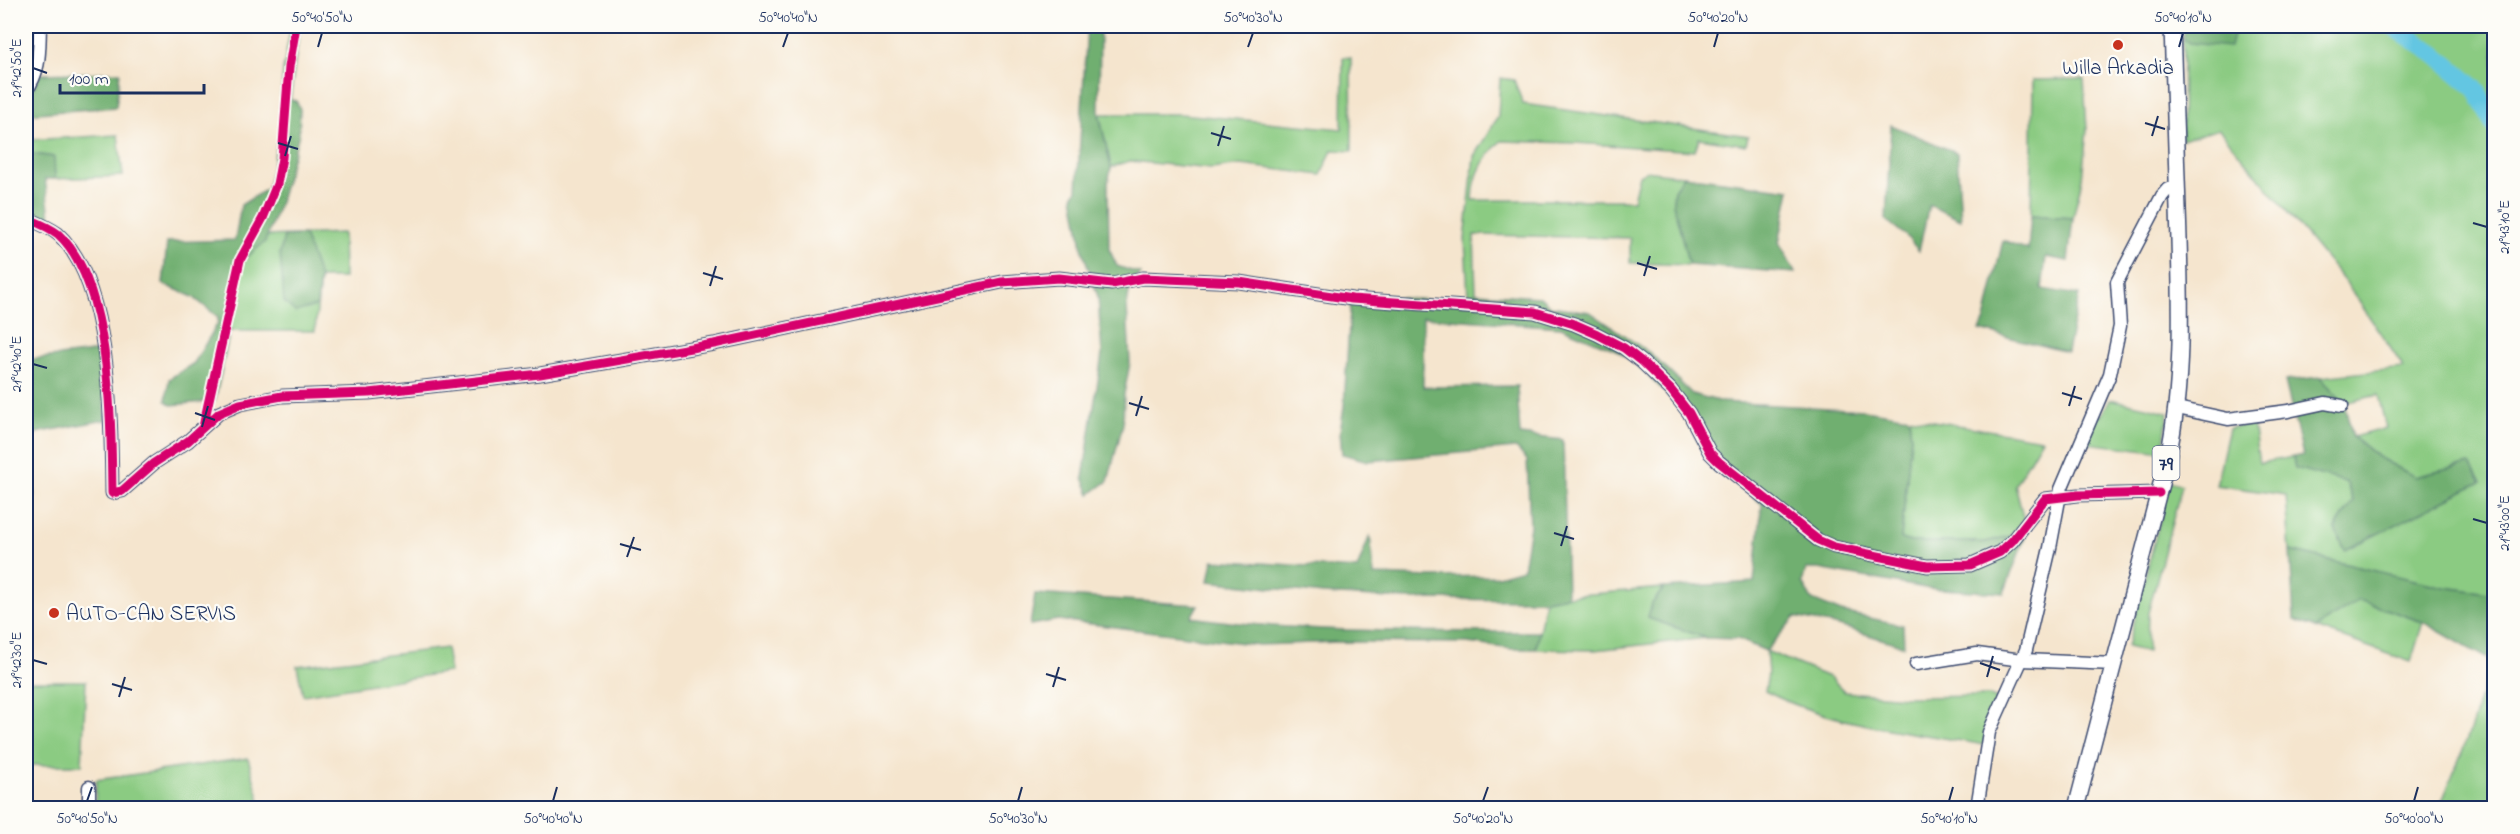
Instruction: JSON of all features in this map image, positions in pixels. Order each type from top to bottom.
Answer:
[{"type":"main road","name":"79","points":[[2076,808],[2159,493],[2177,408],[2181,355],[2172,26]]},
{"type":"street","points":[[26,91],[35,79],[40,26]]},
{"type":"street","points":[[1977,808],[1989,732],[2026,650],[2060,496],[2110,374],[2120,326],[2116,290],[2118,278],[2142,239],[2162,196],[2168,189],[2177,187]]},
{"type":"street","points":[[26,218],[47,227],[67,245],[93,298],[106,362],[112,493],[122,491],[154,463],[188,441],[219,413],[240,404],[282,396],[369,393],[540,374],[714,344],[1002,282],[1059,278],[1112,284],[1143,278],[1239,282],[1352,299],[1525,311],[1574,324],[1624,348],[1642,362],[1677,397],[1689,413],[1710,453],[1806,533],[1834,547],[1927,566],[1970,565],[1983,561],[2007,547],[2042,501],[2060,496],[2159,493]]},
{"type":"street","points":[[2177,408],[2228,418],[2325,403],[2342,406]]},
{"type":"street","points":[[1916,664],[1977,654],[2022,660],[2114,664]]},
{"type":"street","points":[[89,787],[89,808]]},
{"type":"green space","points":[[291,26],[300,26],[290,100],[281,98],[283,70]]},
{"type":"green space","points":[[1087,26],[1100,26],[1099,114],[1111,167],[1108,183],[1109,249],[1117,266],[1141,274],[1130,287],[1127,306],[1130,363],[1124,394],[1123,424],[1108,481],[1090,494],[1083,478],[1102,354],[1098,297],[1083,252],[1073,196],[1077,190]]},
{"type":"green space","points":[[2182,26],[2235,26],[2230,47],[2190,43],[2183,38]]},
{"type":"green space","points":[[2235,26],[2494,26],[2494,594],[2444,587],[2290,551],[2286,495],[2216,485],[2229,428],[2253,424],[2259,463],[2293,457],[2295,468],[2346,482],[2353,501],[2335,529],[2345,550],[2481,482],[2469,464],[2415,477],[2378,457],[2353,437],[2386,428],[2378,395],[2344,403],[2320,377],[2404,368],[2349,287],[2219,129],[2182,140],[2183,38],[2190,43],[2235,33]]},
{"type":"green space","points":[[26,52],[35,52],[32,76],[26,85]]},
{"type":"green space","points":[[1343,57],[1351,58],[1352,151],[1332,150],[1321,175],[1241,165],[1212,169],[1130,161],[1111,167],[1099,114],[1180,114],[1342,129]]},
{"type":"green space","points":[[120,72],[116,107],[26,114],[28,97],[40,74]]},
{"type":"green space","points":[[1500,78],[1514,80],[1523,104],[1748,136],[1746,145],[1699,138],[1695,151],[1575,143],[1501,141],[1489,154],[1475,182],[1473,200],[1633,200],[1639,175],[1646,171],[1684,176],[1674,190],[1673,203],[1689,265],[1630,263],[1630,238],[1474,235],[1476,293],[1468,298],[1465,239],[1474,156],[1498,117]]},
{"type":"green space","points":[[2084,79],[2087,130],[2082,179],[2073,218],[2031,215],[2033,80]]},
{"type":"green space","points":[[281,98],[296,101],[300,109],[299,134],[279,205],[265,242],[242,261],[229,305],[230,331],[215,401],[171,405],[166,401],[169,379],[194,363],[218,323],[218,317],[193,297],[163,284],[167,242],[235,240],[241,205],[268,188],[279,132]]},
{"type":"green space","points":[[1891,125],[1957,153],[1961,220],[1929,205],[1919,251],[1906,236],[1886,220]]},
{"type":"green space","points":[[118,135],[123,176],[55,179],[53,157],[26,153],[26,140]]},
{"type":"green space","points":[[26,153],[54,157],[55,179],[45,179],[51,224],[26,213]]},
{"type":"green space","points":[[1684,176],[1790,190],[1779,242],[1795,273],[1689,265],[1673,203],[1674,190]]},
{"type":"green space","points":[[2031,215],[2073,218],[2068,261],[2046,257],[2042,289],[2079,295],[2067,352],[1980,330],[1985,320],[2003,240],[2028,250]]},
{"type":"green space","points":[[343,233],[344,278],[320,278],[315,331],[230,331],[232,294],[239,267],[267,236]]},
{"type":"green space","points":[[304,235],[320,278],[317,306],[295,312],[284,302],[280,253],[284,236]]},
{"type":"green space","points":[[1476,293],[1540,297],[1550,306],[1590,312],[1650,353],[1692,394],[1722,402],[1864,410],[1909,417],[1911,437],[1901,539],[1911,542],[1985,542],[2027,532],[2004,593],[1925,588],[1819,569],[1806,569],[1802,583],[1812,600],[1841,612],[1903,625],[1904,646],[1839,626],[1795,617],[1766,651],[1738,639],[1706,638],[1648,618],[1651,605],[1664,588],[1754,582],[1762,504],[1707,459],[1681,409],[1644,371],[1618,351],[1561,327],[1423,317],[1423,387],[1517,386],[1520,435],[1563,440],[1567,596],[1545,600],[1407,599],[1323,594],[1209,581],[1213,560],[1357,569],[1370,535],[1374,575],[1498,576],[1523,569],[1530,526],[1527,460],[1516,448],[1368,461],[1342,454],[1340,432],[1344,406],[1351,294],[1458,302]]},
{"type":"green space","points":[[100,351],[106,420],[36,433],[30,445],[34,497],[26,497],[26,360]]},
{"type":"green space","points":[[2320,377],[2344,403],[2353,437],[2378,457],[2415,477],[2470,464],[2481,482],[2345,550],[2335,529],[2353,501],[2346,482],[2295,468],[2293,457],[2303,455],[2285,381]]},
{"type":"green space","points":[[2110,399],[2168,412],[2163,452],[2077,442],[2091,412],[2101,416]]},
{"type":"green space","points":[[1909,417],[2042,439],[2015,485],[2027,532],[1985,542],[1911,542],[1901,539],[1911,437]]},
{"type":"green space","points":[[2170,481],[2182,485],[2148,613],[2147,652],[2127,647]]},
{"type":"green space","points":[[2290,551],[2444,587],[2494,594],[2491,661],[2423,622],[2359,600],[2316,628],[2294,620]]},
{"type":"green space","points":[[1664,588],[1651,605],[1648,618],[1706,638],[1595,650],[1536,649],[1545,600]]},
{"type":"green space","points":[[1035,594],[1198,605],[1191,617],[1278,626],[1321,629],[1539,632],[1536,649],[1512,649],[1467,643],[1338,642],[1259,645],[1058,620],[1030,625]]},
{"type":"green space","points":[[2359,600],[2423,622],[2411,662],[2316,628]]},
{"type":"green space","points":[[2494,627],[2494,808],[2439,808],[2466,742],[2481,697]]},
{"type":"green space","points":[[446,648],[450,672],[303,695],[297,666]]},
{"type":"green space","points":[[1766,651],[1831,678],[1845,692],[1906,697],[1990,696],[2000,700],[1983,745],[1872,726],[1817,712],[1765,691],[1768,674]]},
{"type":"green space","points":[[26,681],[86,681],[82,765],[26,765]]},
{"type":"green space","points":[[248,758],[261,805],[233,808],[95,808],[96,780]]},
{"type":"waterway","points":[[2392,26],[2435,54],[2477,90],[2494,125]]},
{"type":"cycle path","points":[[203,427],[240,260],[263,218],[277,184],[282,158],[289,67],[296,26]]},
{"type":"cycle path","points":[[26,218],[58,234],[76,256],[89,286],[99,320],[105,356],[111,431],[112,493],[122,491],[154,463],[188,441],[219,413],[240,404],[282,396],[369,393],[540,374],[714,344],[1002,282],[1059,278],[1112,284],[1143,278],[1239,282],[1352,299],[1535,312],[1574,324],[1624,348],[1642,362],[1671,390],[1689,413],[1710,453],[1818,540],[1834,547],[1927,566],[1970,565],[2000,552],[2012,541],[2045,499],[2078,495],[2159,493]]},
{"type":"place","name":"Willa Arkadia","points":[[2118,45]]},
{"type":"place","name":"AUTO-CAN SERVIS","points":[[54,613]]}]
